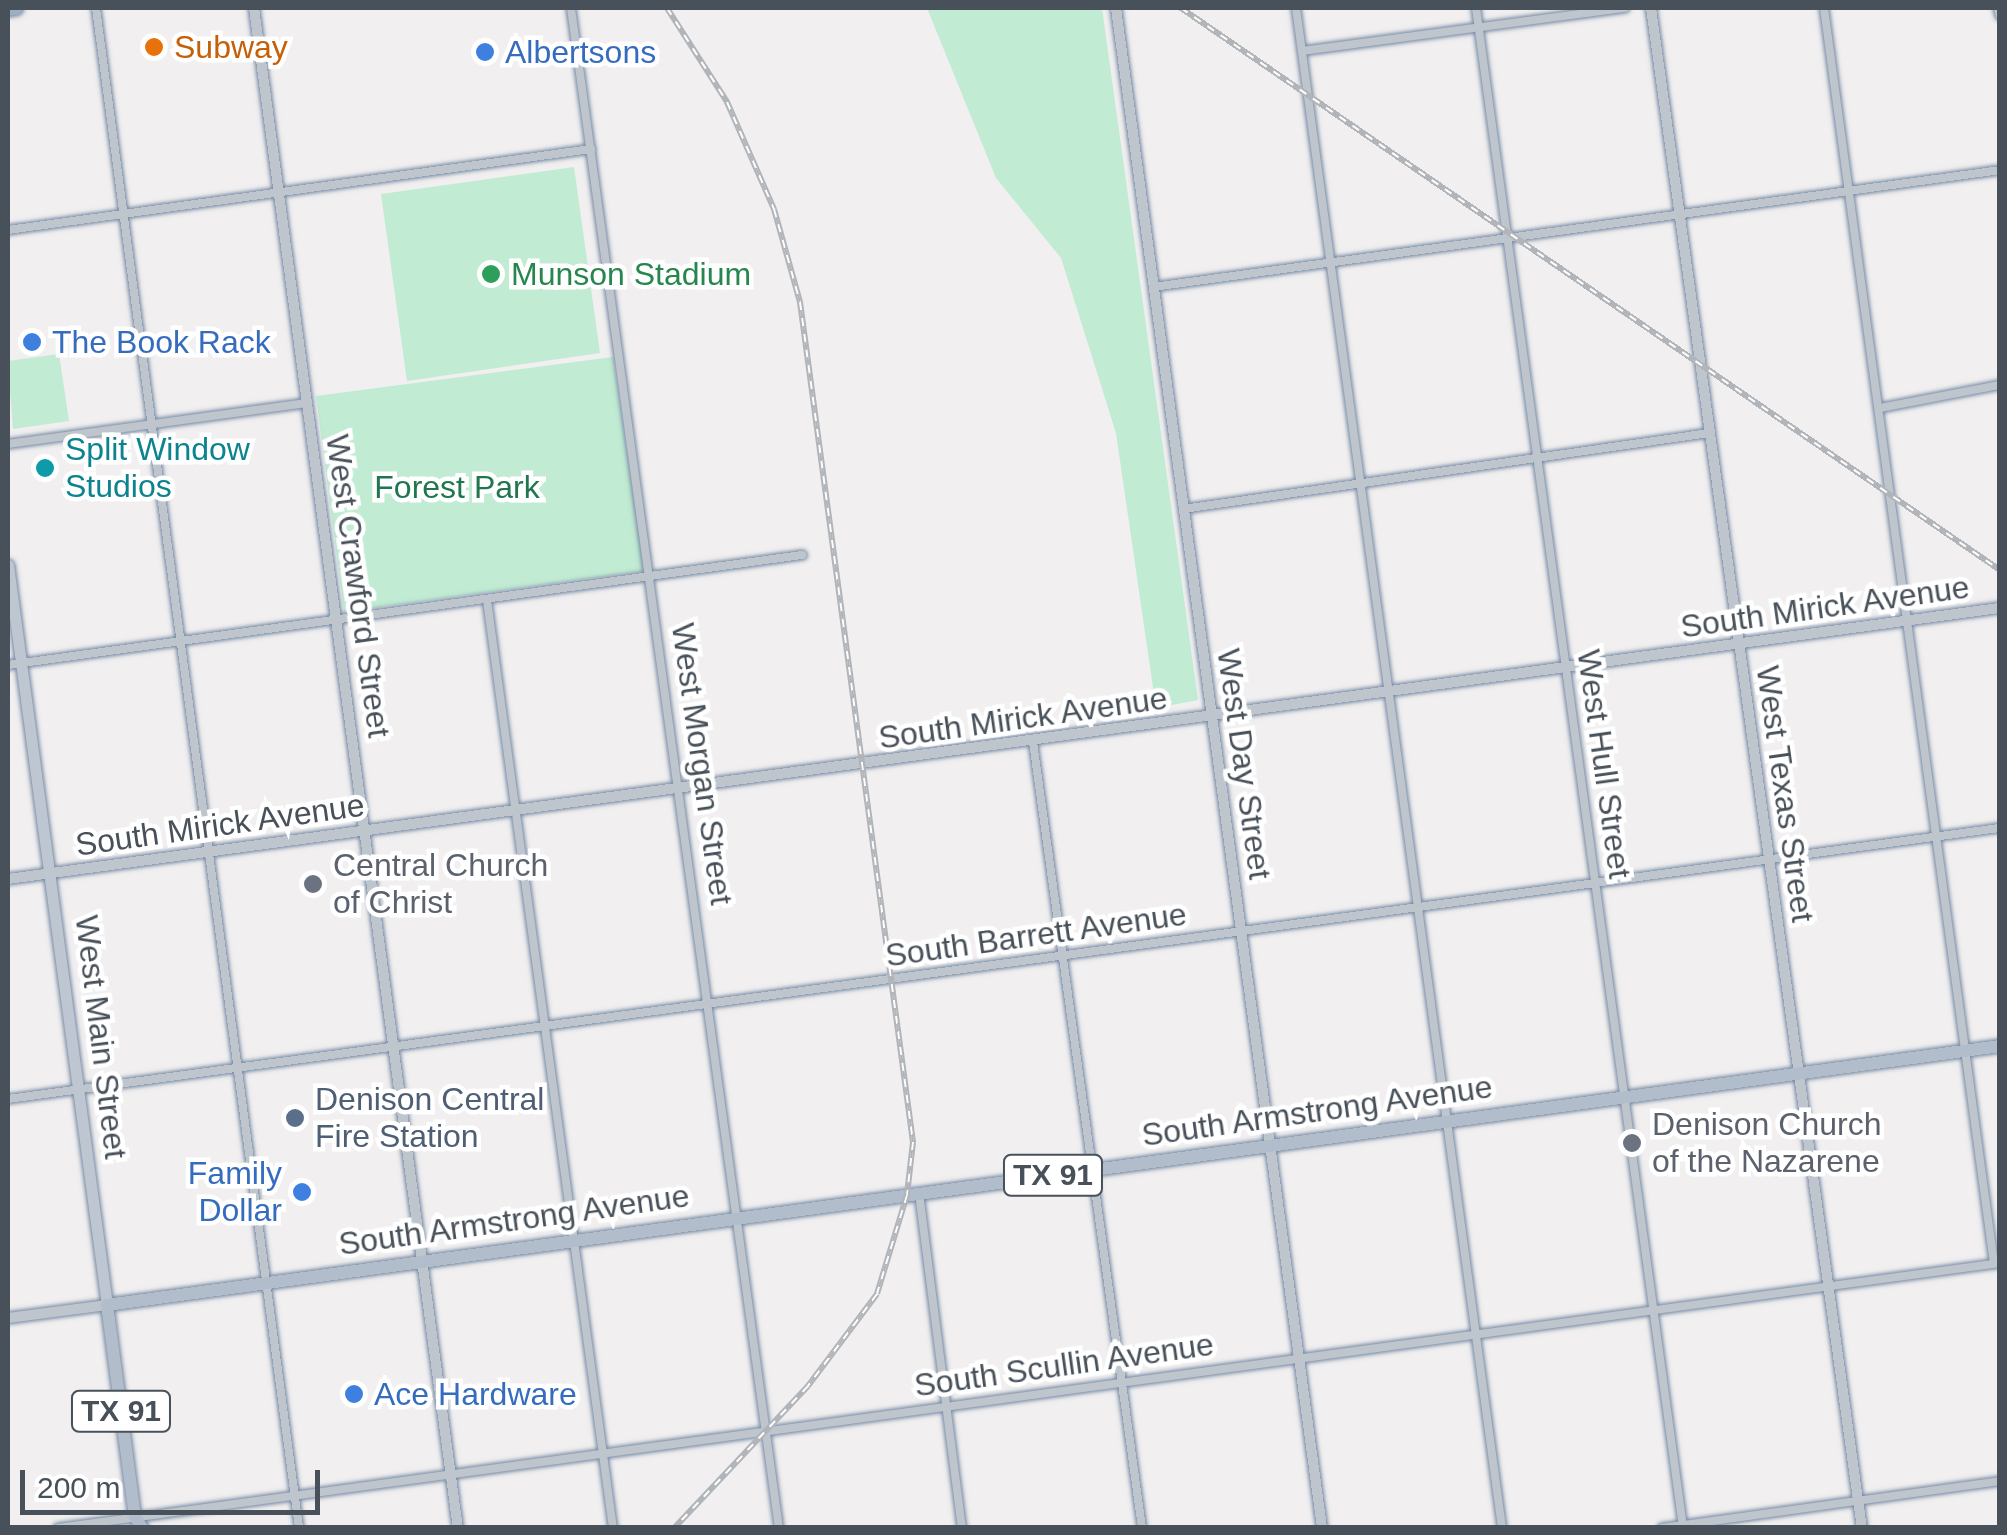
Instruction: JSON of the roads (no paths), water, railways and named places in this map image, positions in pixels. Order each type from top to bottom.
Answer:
[{"type":"highway","points":[[8,9],[16,8]]},
{"type":"main road","name":"West Main Street","points":[[8,565],[14,664],[53,872],[136,1524]]},
{"type":"main road","name":"South Armstrong Avenue","points":[[108,1305],[575,1238],[2000,1046]]},
{"type":"street","points":[[96,8],[181,640],[214,850],[299,1528]]},
{"type":"street","name":"West Crawford Street","points":[[254,8],[458,1528]]},
{"type":"street","name":"West Morgan Street","points":[[571,8],[711,999],[779,1528]]},
{"type":"street","name":"West Day Street","points":[[1116,8],[1322,1528]]},
{"type":"street","points":[[1296,8],[1392,691],[1502,1528]]},
{"type":"street","name":"West Hull Street","points":[[1476,8],[1683,1526]]},
{"type":"street","points":[[1302,51],[1626,8]]},
{"type":"street","name":"West Texas Street","points":[[1652,8],[1862,1528]]},
{"type":"street","points":[[1824,8],[1880,408],[1905,620],[1997,1264]]},
{"type":"street","points":[[1998,8],[2000,16]]},
{"type":"street","points":[[8,230],[591,150]]},
{"type":"street","points":[[1153,287],[1681,218],[2000,170]]},
{"type":"street","points":[[1880,408],[2000,385]]},
{"type":"street","points":[[8,444],[308,403]]},
{"type":"street","points":[[1183,509],[1709,432]]},
{"type":"street","points":[[14,664],[802,555]]},
{"type":"street","points":[[487,600],[613,1528]]},
{"type":"street","name":"South Mirick Avenue","points":[[8,878],[680,790],[2000,608]]},
{"type":"street","points":[[1033,742],[1142,1528]]},
{"type":"street","name":"South Barrett Avenue","points":[[8,1099],[711,999],[1064,956],[2000,828]]},
{"type":"street","points":[[919,1193],[962,1528]]},
{"type":"street","name":"South Scullin Avenue","points":[[58,1528],[136,1524],[450,1472],[1997,1264]]},
{"type":"street","points":[[8,1318],[108,1305]]},
{"type":"street","points":[[1662,1528],[2000,1482]]},
{"type":"railway","points":[[667,8],[727,102],[774,209],[800,302],[913,1142],[907,1195],[877,1294],[808,1386],[674,1528]]},
{"type":"railway","points":[[1181,8],[2000,570]]},
{"type":"place","name":"Subway","points":[[154,47]]},
{"type":"place","name":"Albertsons","points":[[485,52]]},
{"type":"place","name":"Munson Stadium","points":[[491,274]]},
{"type":"place","name":"The Book Rack","points":[[32,342]]},
{"type":"place","name":"Split Window Studios","points":[[45,468]]},
{"type":"place","name":"Central Church of Christ","points":[[313,884]]},
{"type":"place","name":"Denison Central Fire Station","points":[[295,1118]]},
{"type":"place","name":"Denison Church of the Nazarene","points":[[1632,1143]]},
{"type":"place","name":"Family Dollar","points":[[302,1192]]},
{"type":"place","name":"Ace Hardware","points":[[354,1394]]},
{"type":"park label","name":"Forest Park","points":[[457,487]]}]
